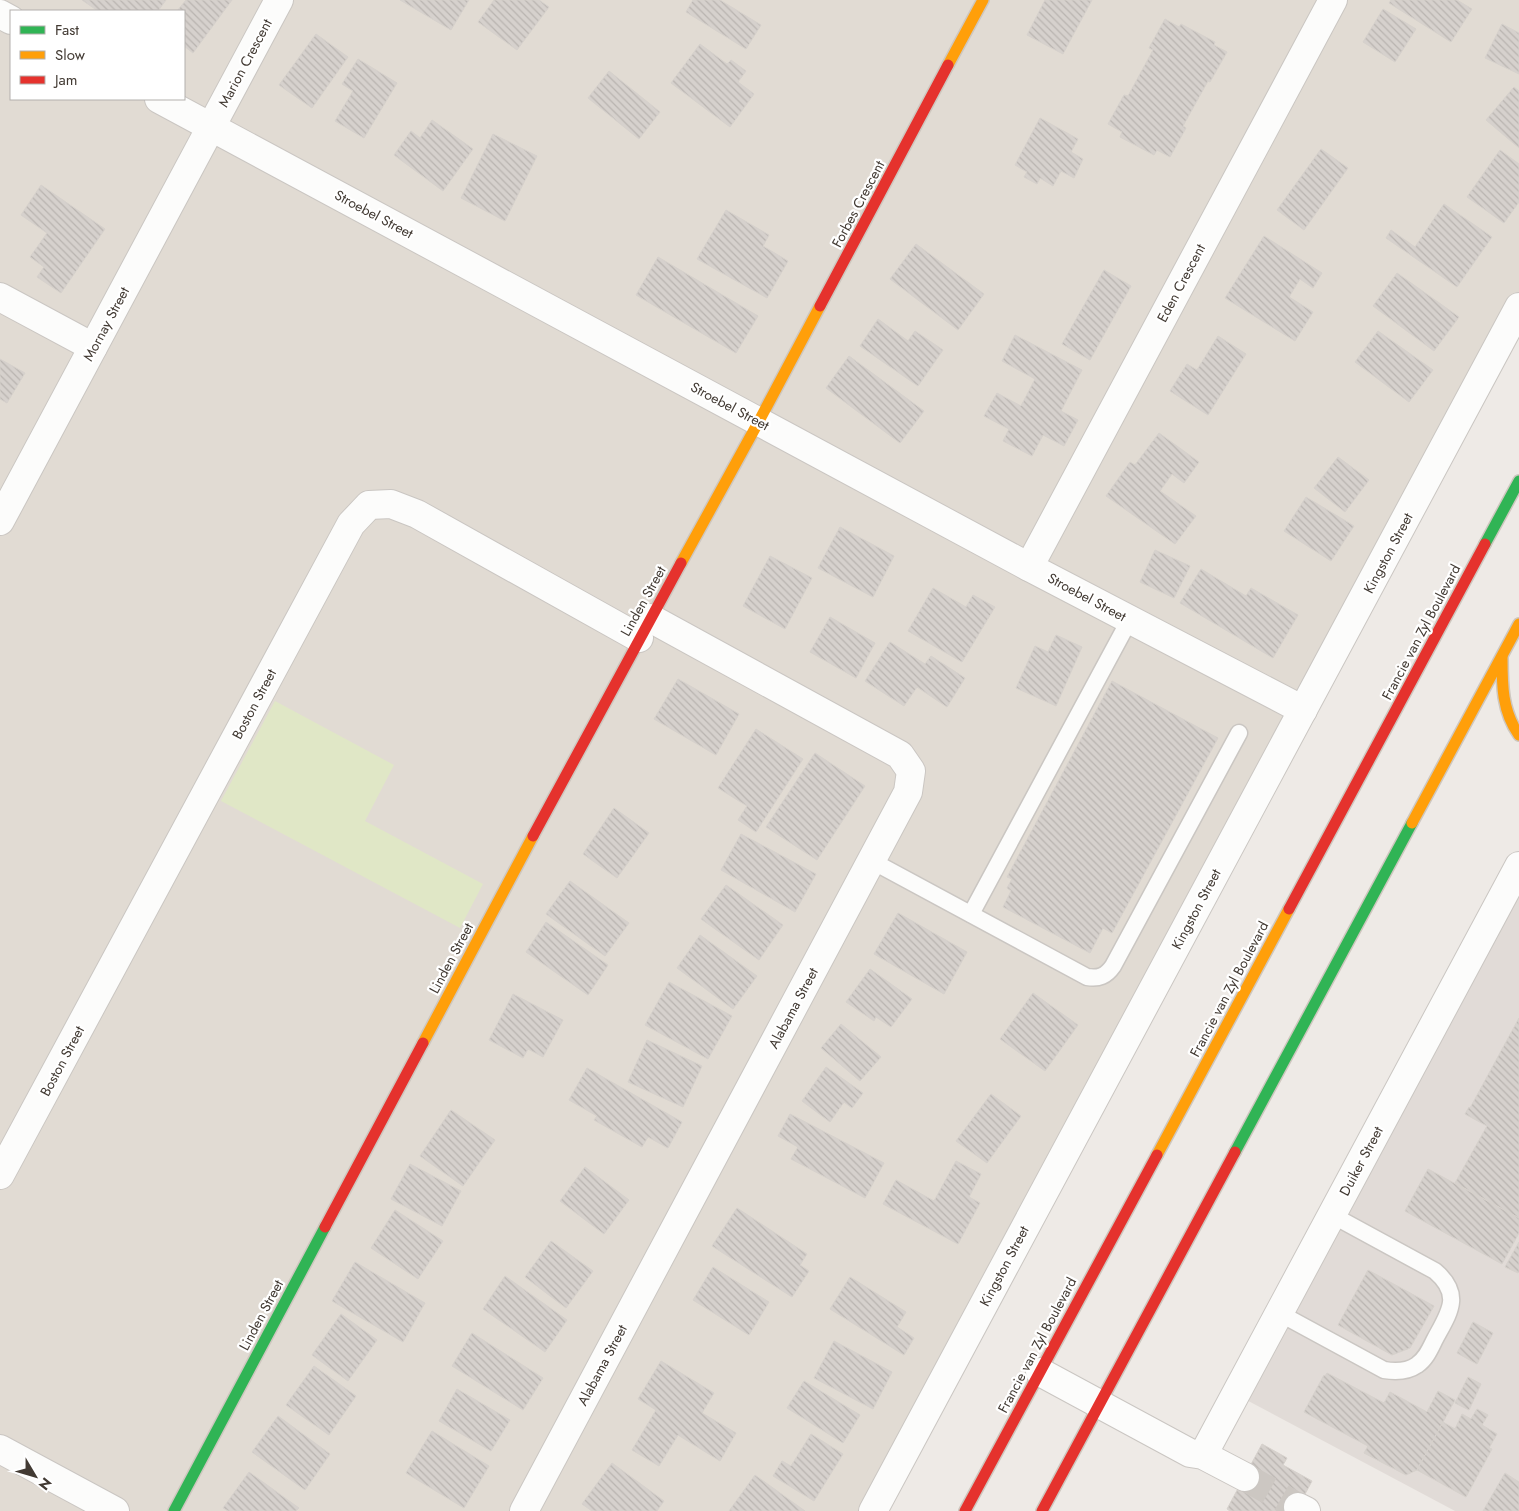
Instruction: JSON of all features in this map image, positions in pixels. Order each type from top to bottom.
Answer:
[{"type":"main road","name":"Forbes Crescent","points":[[759,421],[984,0]]},
{"type":"main road","name":"Linden Street","points":[[174,1511],[645,628],[759,421]]},
{"type":"main road","name":"Francie van Zyl Boulevard","points":[[966,1511],[1519,481]]},
{"type":"main road","points":[[1042,1511],[1519,624]]},
{"type":"main road","points":[[1502,656],[1502,695],[1505,710],[1519,735]]},
{"type":"street","name":"Marion Crescent","points":[[211,127],[279,0]]},
{"type":"street","name":"Eden Crescent","points":[[1030,567],[1333,0]]},
{"type":"street","name":"Stroebel Street","points":[[161,100],[1030,567],[1303,710]]},
{"type":"street","name":"Mornay Street","points":[[0,521],[211,127]]},
{"type":"street","points":[[0,297],[93,347]]},
{"type":"street","name":"Kingston Street","points":[[872,1511],[1519,307]]},
{"type":"street","name":"Boston Street","points":[[0,1176],[351,524],[369,505],[391,504],[417,514],[645,628]]},
{"type":"street","name":"Alabama Street","points":[[524,1511],[908,792],[911,770],[900,755],[645,628]]},
{"type":"street","name":"Duiker Street","points":[[1203,1454],[1519,866]]},
{"type":"street","points":[[1040,1372],[1190,1453],[1203,1454],[1245,1477]]},
{"type":"street","points":[[0,1449],[115,1511]]},
{"type":"lane","points":[[971,914],[1130,620]]},
{"type":"lane","points":[[872,861],[1088,977],[1101,977],[1108,972],[1239,733]]},
{"type":"lane","points":[[1279,1314],[1384,1370],[1396,1372],[1407,1370],[1424,1359],[1450,1311],[1450,1293],[1442,1277],[1435,1271],[1332,1215]]},
{"type":"shaded area","points":[[0,0],[1519,0],[1519,309],[874,1511],[0,1511]]},
{"type":"shaded area","points":[[1519,868],[1519,1511],[1455,1511],[1237,1395]]},
{"type":"green space","points":[[275,701],[394,765],[365,821],[483,884],[460,928],[221,801]]},
{"type":"building","points":[[82,0],[166,0],[159,10],[97,10]]},
{"type":"building","points":[[186,0],[232,0],[193,53],[185,47],[185,10],[178,10]]},
{"type":"building","points":[[400,0],[469,0],[451,30]]},
{"type":"building","points":[[494,0],[539,0],[549,7],[517,50],[478,22]]},
{"type":"building","points":[[693,0],[720,0],[761,25],[746,49],[686,12]]},
{"type":"building","points":[[1045,0],[1092,0],[1063,54],[1027,35]]},
{"type":"building","points":[[1391,0],[1457,0],[1472,9],[1451,42],[1389,3]]},
{"type":"building","points":[[1383,9],[1416,29],[1395,62],[1363,42]]},
{"type":"building","points":[[1165,19],[1179,27],[1181,24],[1215,42],[1214,45],[1227,52],[1210,82],[1208,81],[1183,126],[1186,128],[1170,157],[1157,150],[1154,155],[1120,137],[1122,132],[1108,124],[1124,95],[1128,96],[1153,50],[1149,48]]},
{"type":"building","points":[[1502,24],[1519,33],[1519,74],[1485,58]]},
{"type":"building","points":[[316,34],[348,57],[312,108],[279,85]]},
{"type":"building","points":[[700,44],[727,64],[731,60],[746,71],[738,82],[754,94],[730,127],[671,83]]},
{"type":"building","points":[[358,59],[397,83],[364,138],[335,121],[353,91],[342,84]]},
{"type":"building","points":[[609,71],[660,112],[639,139],[588,98]]},
{"type":"building","points":[[1514,87],[1519,91],[1519,148],[1486,120]]},
{"type":"building","points":[[1040,118],[1078,139],[1071,152],[1083,159],[1074,178],[1061,171],[1053,186],[1040,178],[1037,184],[1024,177],[1027,172],[1015,165]]},
{"type":"building","points":[[432,120],[473,149],[443,191],[394,155],[411,131],[420,138]]},
{"type":"building","points":[[493,134],[537,156],[505,221],[461,198]]},
{"type":"building","points":[[1321,149],[1348,168],[1304,230],[1277,210]]},
{"type":"building","points":[[1500,150],[1519,164],[1519,202],[1504,223],[1467,197]]},
{"type":"building","points":[[41,185],[105,229],[61,293],[37,277],[44,267],[30,257],[47,233],[21,215]]},
{"type":"building","points":[[1444,204],[1492,237],[1457,287],[1386,238],[1391,230],[1415,247]]},
{"type":"building","points":[[726,210],[769,235],[763,246],[788,261],[767,298],[697,259]]},
{"type":"building","points":[[1264,236],[1322,273],[1313,288],[1300,279],[1289,297],[1313,312],[1295,341],[1225,298]]},
{"type":"building","points":[[916,244],[984,294],[958,330],[890,279]]},
{"type":"building","points":[[658,257],[758,316],[736,353],[636,295]]},
{"type":"building","points":[[1104,270],[1131,286],[1090,360],[1062,344]]},
{"type":"building","points":[[1397,273],[1459,317],[1434,351],[1373,306]]},
{"type":"building","points":[[878,319],[908,341],[915,331],[943,350],[918,386],[860,346]]},
{"type":"building","points":[[1378,331],[1433,370],[1409,402],[1355,362]]},
{"type":"building","points":[[1015,335],[1082,370],[1061,411],[1078,420],[1064,446],[1043,435],[1032,456],[1003,441],[1009,429],[984,416],[997,393],[1021,406],[1035,379],[1002,361]]},
{"type":"building","points":[[1218,336],[1246,354],[1208,415],[1170,391],[1187,364],[1197,370]]},
{"type":"building","points":[[849,356],[924,411],[900,443],[826,388]]},
{"type":"building","points":[[0,359],[25,373],[7,403],[0,399]]},
{"type":"building","points":[[1159,433],[1199,462],[1184,483],[1172,474],[1160,491],[1196,516],[1175,544],[1106,496],[1130,462],[1135,465]]},
{"type":"building","points":[[1338,457],[1369,480],[1345,512],[1314,488]]},
{"type":"building","points":[[1306,497],[1354,526],[1331,561],[1284,531]]},
{"type":"building","points":[[840,527],[894,556],[873,597],[818,568]]},
{"type":"building","points":[[1155,550],[1190,566],[1174,598],[1140,582]]},
{"type":"building","points":[[770,556],[812,578],[785,629],[743,606]]},
{"type":"building","points":[[1201,569],[1246,596],[1251,588],[1298,615],[1273,658],[1180,603]]},
{"type":"building","points":[[933,588],[966,607],[973,595],[995,607],[962,662],[908,631]]},
{"type":"building","points":[[830,617],[875,643],[856,678],[810,652]]},
{"type":"building","points":[[1056,635],[1082,647],[1056,706],[1016,688],[1035,646],[1048,652]]},
{"type":"building","points":[[890,642],[925,664],[931,656],[965,678],[947,707],[917,687],[904,706],[865,681]]},
{"type":"building","points":[[678,679],[739,714],[716,755],[654,719]]},
{"type":"building","points":[[1112,681],[1218,738],[1112,933],[1103,928],[1090,953],[1003,907],[1011,891],[1007,888],[1012,879],[1007,877]]},
{"type":"building","points":[[756,729],[803,759],[756,832],[738,820],[747,806],[718,788]]},
{"type":"building","points":[[815,753],[865,786],[817,860],[766,827]]},
{"type":"building","points":[[614,808],[649,833],[617,878],[583,854]]},
{"type":"building","points":[[741,834],[816,874],[795,912],[721,870]]},
{"type":"building","points":[[570,881],[629,923],[605,956],[546,914]]},
{"type":"building","points":[[726,885],[783,925],[759,960],[701,919]]},
{"type":"building","points":[[898,913],[967,952],[944,994],[874,954]]},
{"type":"building","points":[[546,922],[608,965],[588,995],[526,952]]},
{"type":"building","points":[[700,935],[757,976],[733,1009],[677,968]]},
{"type":"building","points":[[870,969],[912,999],[891,1027],[876,1017],[874,1021],[846,1002]]},
{"type":"building","points":[[669,982],[732,1016],[708,1059],[645,1025]]},
{"type":"building","points":[[1033,993],[1078,1025],[1045,1071],[1000,1039]]},
{"type":"building","points":[[513,994],[563,1020],[543,1057],[528,1049],[523,1058],[489,1040]]},
{"type":"building","points":[[1519,1018],[1519,1218],[1455,1183],[1487,1126],[1465,1114]]},
{"type":"building","points":[[841,1024],[881,1057],[860,1081],[821,1048]]},
{"type":"building","points":[[647,1040],[702,1066],[683,1107],[628,1082]]},
{"type":"building","points":[[826,1067],[863,1093],[852,1108],[844,1102],[830,1122],[802,1101]]},
{"type":"building","points":[[587,1068],[682,1122],[668,1148],[648,1137],[642,1147],[594,1120],[597,1116],[569,1100]]},
{"type":"building","points":[[991,1094],[1021,1116],[987,1163],[956,1141]]},
{"type":"building","points":[[451,1110],[495,1140],[463,1186],[420,1156]]},
{"type":"building","points":[[790,1114],[884,1163],[865,1198],[791,1159],[798,1147],[778,1136]]},
{"type":"building","points":[[956,1161],[981,1174],[969,1197],[980,1203],[958,1244],[883,1204],[896,1180],[934,1201]]},
{"type":"building","points":[[410,1164],[461,1191],[442,1226],[391,1199]]},
{"type":"building","points":[[585,1167],[629,1200],[604,1234],[560,1201]]},
{"type":"building","points":[[1428,1169],[1519,1218],[1519,1233],[1502,1264],[1405,1211]]},
{"type":"building","points":[[737,1208],[807,1254],[800,1265],[809,1271],[792,1297],[712,1246]]},
{"type":"building","points":[[395,1210],[443,1241],[418,1279],[371,1248]]},
{"type":"building","points":[[551,1241],[593,1271],[566,1308],[525,1277]]},
{"type":"building","points":[[1519,1242],[1519,1272],[1518,1273],[1505,1267]]},
{"type":"building","points":[[355,1262],[425,1303],[403,1342],[332,1301]]},
{"type":"building","points":[[713,1267],[769,1302],[749,1335],[693,1300]]},
{"type":"building","points":[[1368,1270],[1434,1306],[1410,1348],[1392,1355],[1338,1325]]},
{"type":"building","points":[[505,1276],[567,1320],[545,1352],[483,1309]]},
{"type":"building","points":[[850,1277],[906,1312],[897,1327],[914,1338],[904,1355],[830,1309]]},
{"type":"building","points":[[341,1314],[377,1340],[348,1381],[312,1355]]},
{"type":"building","points":[[1473,1322],[1493,1333],[1477,1364],[1457,1353]]},
{"type":"building","points":[[472,1333],[543,1378],[523,1410],[452,1366]]},
{"type":"building","points":[[834,1341],[892,1372],[873,1409],[814,1378]]},
{"type":"building","points":[[661,1361],[714,1393],[702,1413],[736,1433],[720,1461],[678,1435],[659,1466],[632,1450],[656,1410],[638,1399]]},
{"type":"building","points":[[314,1366],[356,1396],[329,1435],[286,1405]]},
{"type":"building","points":[[1327,1373],[1384,1403],[1390,1392],[1427,1412],[1438,1391],[1455,1400],[1417,1470],[1406,1475],[1364,1453],[1368,1446],[1304,1412],[1324,1375]]},
{"type":"building","points":[[1468,1377],[1481,1384],[1469,1410],[1455,1403]]},
{"type":"building","points":[[804,1381],[860,1415],[843,1443],[787,1408]]},
{"type":"building","points":[[457,1389],[510,1420],[491,1451],[439,1421]]},
{"type":"building","points":[[1477,1409],[1488,1415],[1482,1425],[1497,1434],[1489,1448],[1492,1449],[1466,1497],[1417,1470],[1443,1422],[1455,1429],[1462,1414],[1471,1419]]},
{"type":"building","points":[[278,1416],[330,1454],[305,1490],[252,1452]]},
{"type":"building","points":[[432,1431],[489,1466],[464,1508],[406,1473]]},
{"type":"building","points":[[811,1434],[843,1454],[814,1501],[773,1476],[782,1461],[791,1466]]},
{"type":"building","points":[[1262,1444],[1287,1458],[1283,1465],[1312,1481],[1296,1511],[1230,1511],[1227,1509]]},
{"type":"building","points":[[612,1463],[664,1501],[657,1511],[592,1511],[582,1504]]},
{"type":"building","points":[[249,1472],[299,1508],[296,1511],[228,1511],[223,1508]]},
{"type":"building","points":[[1505,1473],[1519,1482],[1519,1511],[1483,1511]]},
{"type":"building","points":[[755,1475],[805,1511],[729,1511]]},
{"type":"tunnel","points":[[1245,1477],[1298,1507]]},
{"type":"traffic: fast","points":[[1485,544],[1519,481]]},
{"type":"traffic: fast","points":[[1235,1152],[1412,823]]},
{"type":"traffic: fast","points":[[174,1511],[325,1227]]},
{"type":"traffic: slow","points":[[948,65],[983,0]]},
{"type":"traffic: slow","points":[[681,563],[820,306]]},
{"type":"traffic: slow","points":[[1412,823],[1519,624]]},
{"type":"traffic: slow","points":[[1502,657],[1504,698],[1509,717],[1519,735]]},
{"type":"traffic: slow","points":[[423,1043],[533,836]]},
{"type":"traffic: slow","points":[[1157,1155],[1289,909]]},
{"type":"traffic: jam","points":[[820,306],[948,65]]},
{"type":"traffic: jam","points":[[1289,909],[1485,544]]},
{"type":"traffic: jam","points":[[533,836],[681,563]]},
{"type":"traffic: jam","points":[[325,1227],[423,1043]]},
{"type":"traffic: jam","points":[[1042,1511],[1235,1152]]},
{"type":"traffic: jam","points":[[965,1511],[1157,1155]]}]
